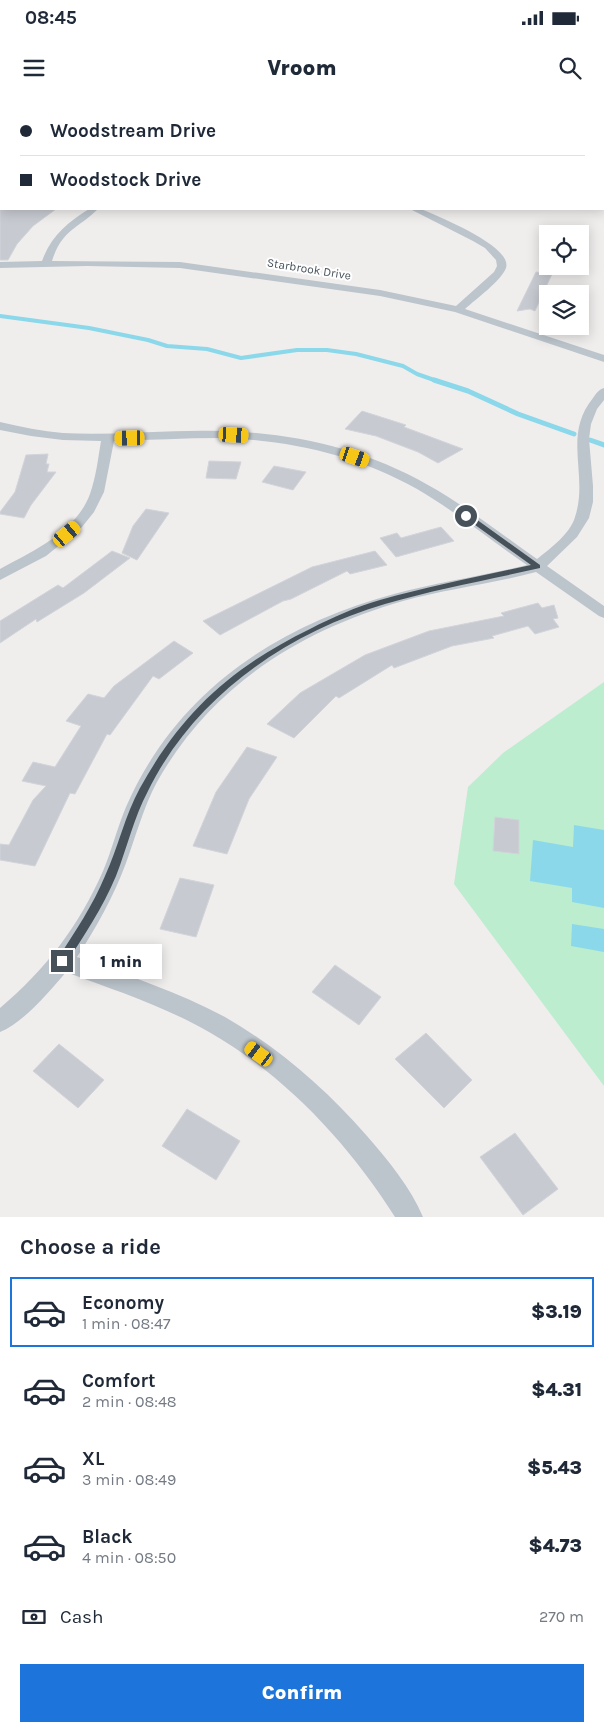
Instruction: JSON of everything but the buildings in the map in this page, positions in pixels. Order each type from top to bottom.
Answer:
[{"type":"street","points":[[46,264],[49,251],[60,234],[93,210]]},
{"type":"street","points":[[416,210],[482,242],[498,254],[502,261],[502,268],[497,274],[458,310]]},
{"type":"street","name":"Starbrook Drive","points":[[0,265],[136,263],[216,269],[380,293],[458,310],[604,359]]},
{"type":"street","points":[[0,1022],[53,973],[62,961],[86,924],[110,878],[143,791],[164,755],[186,725],[213,696],[243,671],[282,645],[343,616],[381,602],[537,566],[570,537],[583,516],[586,499],[582,437],[584,422],[594,401],[604,392]]},
{"type":"street","points":[[0,426],[40,434],[108,438],[198,434],[252,436],[310,445],[338,452],[397,474],[432,492],[604,612]]},
{"type":"street","points":[[0,575],[57,542],[77,525],[85,515],[98,490],[108,438]]},
{"type":"street","points":[[62,961],[183,1008],[232,1034],[299,1083],[342,1126],[387,1180],[410,1217]]},
{"type":"green space","points":[[604,682],[604,1086],[454,884],[468,787],[503,753]]},
{"type":"water","points":[[574,825],[604,830],[604,908],[572,902],[572,888],[530,881],[533,840],[573,847]]},
{"type":"water","points":[[572,924],[604,929],[604,952],[571,946]]},
{"type":"waterway","points":[[0,316],[89,328],[148,340],[167,346],[207,349],[241,358],[297,350],[327,350],[356,354],[403,366],[417,374],[436,381]]},
{"type":"waterway","points":[[436,381],[468,391],[518,414],[574,434]]},
{"type":"waterway","points":[[590,440],[604,445]]},
{"type":"route","points":[[62,961],[86,924],[110,878],[134,811],[143,791],[164,755],[186,725],[213,696],[243,671],[282,645],[305,633],[381,602],[537,566],[466,516]]}]
